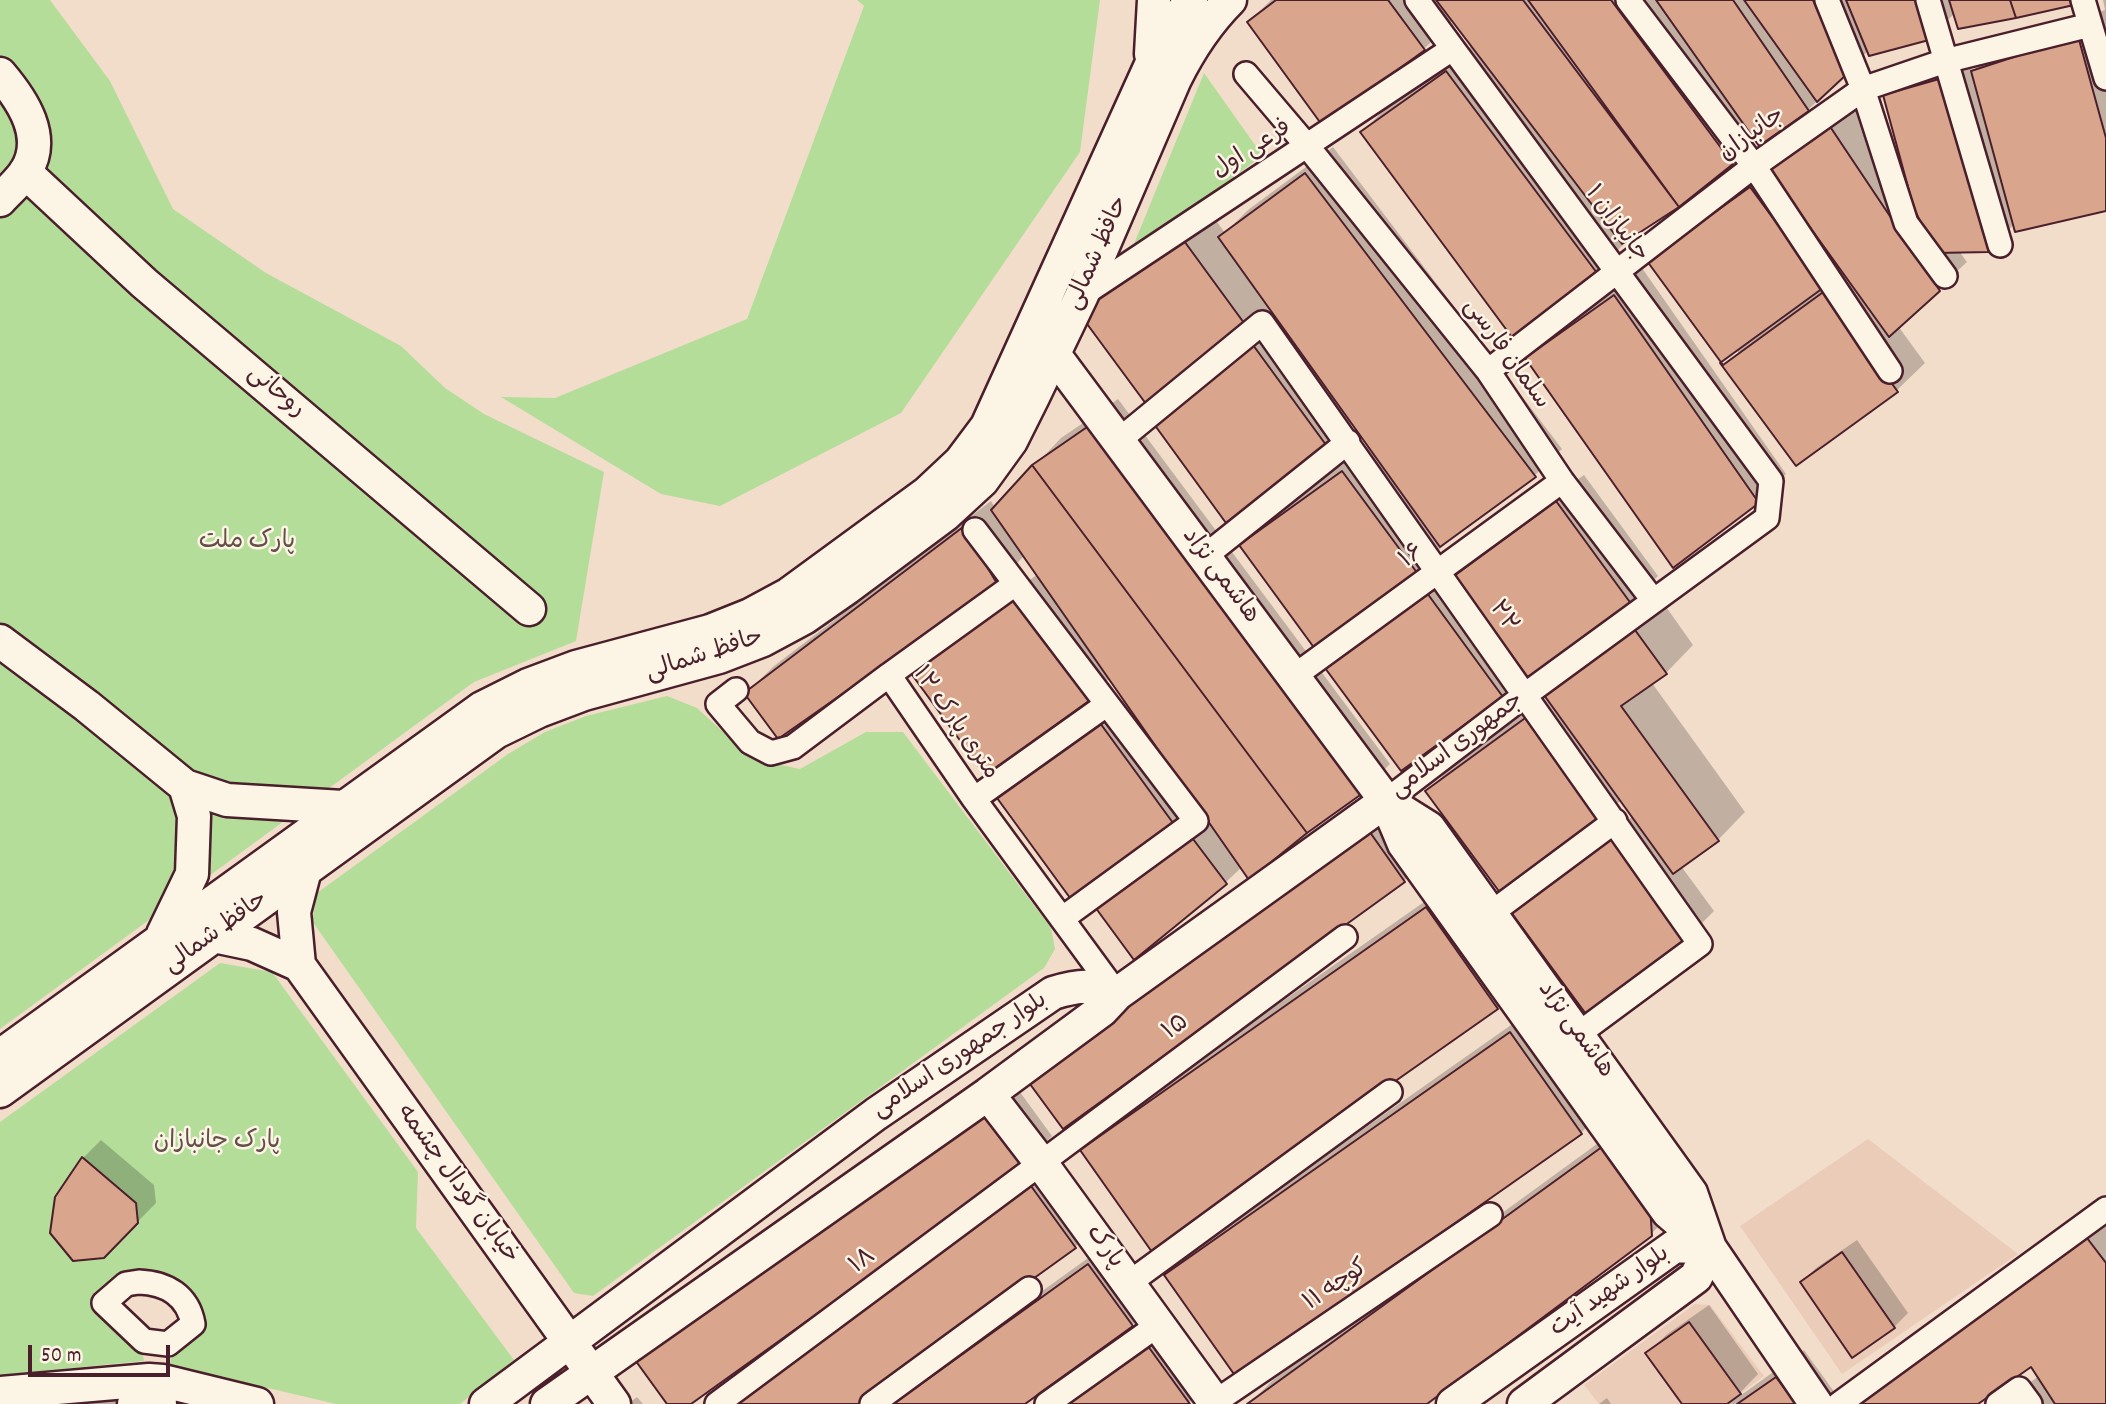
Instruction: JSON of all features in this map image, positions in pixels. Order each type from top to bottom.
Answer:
[{"type":"main road","points":[[1150,67],[1154,0]]},
{"type":"main road","name":"حافظ شمالی","points":[[0,1056],[482,708],[528,685],[576,667],[710,631],[750,615],[789,594],[927,494],[960,462],[987,426],[1150,67],[1168,32],[1191,0]]},
{"type":"main road","name":"حافظ شمالی","points":[[0,1091],[496,732],[539,711],[584,694],[719,657],[763,640],[804,618],[847,589],[945,515],[982,481],[1011,441],[1082,295],[1175,79],[1192,46],[1213,17],[1230,0]]},
{"type":"main road","points":[[0,74],[32,120],[35,149],[26,172],[0,200]]},
{"type":"main road","name":"روحانی","points":[[26,172],[144,282],[529,609]]},
{"type":"main road","name":"هاشمی نژاد","points":[[1053,353],[1386,802],[1404,844],[1668,1212],[1710,1248]]},
{"type":"main road","points":[[0,641],[87,706],[186,786],[227,800],[343,807]]},
{"type":"main road","points":[[161,939],[192,874],[194,816],[186,786]]},
{"type":"main road","name":"هاشمی نژاد","points":[[1386,802],[1429,828],[1691,1193],[1710,1248],[1816,1404]]},
{"type":"main road","name":"جمهوری اسلامی","points":[[1117,994],[1386,802]]},
{"type":"main road","points":[[214,936],[252,944],[299,965],[294,912],[305,870]]},
{"type":"main road","name":"خیابان گودال چشمه","points":[[299,965],[614,1404]]},
{"type":"main road","name":"بلوار جمهوری اسلامی","points":[[486,1404],[876,1114],[1054,993],[1074,987],[1098,986],[1117,994],[1091,1019],[988,1094],[547,1404]]},
{"type":"main road","name":"پارک","points":[[988,1094],[1129,1283],[1214,1403]]},
{"type":"main road","name":"بلوار شهید آیت","points":[[1453,1404],[1675,1246],[1710,1248],[1696,1277],[1524,1404]]},
{"type":"main road","points":[[0,1393],[149,1380],[161,1393]]},
{"type":"main road","points":[[134,1404],[161,1393],[257,1404]]},
{"type":"street","name":"جانبازان ۱","points":[[1417,0],[1771,481]]},
{"type":"street","points":[[1628,0],[1754,166],[1891,371]]},
{"type":"street","points":[[1828,0],[1863,89],[1906,223],[1945,276]]},
{"type":"street","points":[[1928,0],[2000,245]]},
{"type":"street","points":[[2082,0],[2106,79]]},
{"type":"street","name":"جانبازان","points":[[1488,371],[1754,166],[1863,89],[1945,61],[2090,25]]},
{"type":"street","name":"فرعی اول","points":[[1082,295],[1452,49]]},
{"type":"street","name":"سلمان فارسی","points":[[1246,74],[1488,371],[1562,481],[1653,600]]},
{"type":"street","name":"۲۲","points":[[1118,441],[1262,323],[1700,944],[1577,1035]]},
{"type":"street","points":[[1204,557],[1348,442]]},
{"type":"street","name":"۱۶","points":[[1293,677],[1562,481]]},
{"type":"street","name":"جمهوری اسلامی","points":[[1386,802],[1525,695],[1767,518],[1771,481]]},
{"type":"street","points":[[975,530],[1196,821],[1063,918]]},
{"type":"street","points":[[888,675],[1015,584]]},
{"type":"street","name":"۱۲ متری پارک","points":[[736,690],[718,704],[750,742],[771,753],[793,747],[888,675],[974,799],[1117,994]]},
{"type":"street","points":[[974,799],[1106,705]]},
{"type":"street","points":[[1490,914],[1615,821]]},
{"type":"street","name":"۱۵","points":[[1041,1163],[1345,937]]},
{"type":"street","points":[[1129,1283],[1390,1092]]},
{"type":"street","name":"۱۸","points":[[717,1404],[1041,1163]]},
{"type":"street","points":[[1839,1404],[2106,1209]]},
{"type":"street","name":"کوچه ۱۱","points":[[1214,1403],[1490,1215]]},
{"type":"street","points":[[872,1404],[1030,1289]]},
{"type":"street","points":[[1047,1404],[1158,1325]]},
{"type":"street","points":[[156,1344],[161,1393]]},
{"type":"street","points":[[1998,1404],[2024,1397]]},
{"type":"shaded area","points":[[1868,1139],[2018,1254],[1842,1374],[1740,1226]]},
{"type":"shaded area","points":[[1695,1304],[1710,1305],[1764,1376],[1727,1404],[1599,1404],[1584,1385]]},
{"type":"green space","name":"پارک ملت","points":[[0,0],[50,0],[110,81],[173,209],[266,273],[401,346],[445,388],[484,414],[604,472],[576,641],[474,682],[0,1029]]},
{"type":"green space","points":[[857,0],[1100,0],[1080,152],[901,413],[720,506],[661,494],[501,397],[555,398],[747,319],[864,6]]},
{"type":"green space","points":[[1204,73],[1260,152],[1255,161],[1129,256]]},
{"type":"green space","points":[[667,696],[697,708],[744,751],[772,763],[800,769],[866,732],[903,732],[1051,928],[1055,949],[1044,968],[593,1296],[574,1293],[312,921],[317,893],[508,754],[545,732],[586,716]]},
{"type":"green space","name":"پارک جانبازان","points":[[220,963],[272,972],[418,1172],[416,1228],[514,1360],[460,1404],[336,1404],[170,1365],[172,1348],[202,1323],[181,1287],[104,1295],[142,1350],[144,1361],[0,1375],[0,1122]]},
{"type":"building","points":[[1276,0],[1388,0],[1425,50],[1322,125],[1247,22]]},
{"type":"building","points":[[1436,0],[1523,0],[1679,207],[1622,244]]},
{"type":"building","points":[[1528,0],[1611,0],[1733,164],[1679,207]]},
{"type":"building","points":[[1656,0],[1733,0],[1809,111],[1759,146]]},
{"type":"building","points":[[1744,0],[1813,0],[1847,74],[1817,102]]},
{"type":"building","points":[[1846,0],[1918,0],[1929,40],[1869,56]]},
{"type":"building","points":[[1949,0],[2010,0],[2016,18],[1958,29]]},
{"type":"building","points":[[2010,0],[2073,0],[2074,5],[2016,18]]},
{"type":"building","points":[[2078,36],[2106,138],[2106,211],[2015,232],[1971,71]]},
{"type":"building","points":[[1446,71],[1597,273],[1514,340],[1360,132]]},
{"type":"building","points":[[1939,79],[1989,252],[1936,253],[1914,209],[1883,95]]},
{"type":"building","points":[[1829,125],[1940,291],[1889,337],[1768,169]]},
{"type":"building","points":[[1305,173],[1536,477],[1440,547],[1218,237]]},
{"type":"building","points":[[1750,187],[1826,290],[1723,365],[1647,261]]},
{"type":"building","points":[[1179,234],[1255,338],[1152,412],[1076,309]]},
{"type":"building","points":[[1823,288],[1898,392],[1796,466],[1720,363]]},
{"type":"building","points":[[1614,295],[1759,503],[1673,568],[1525,358]]},
{"type":"building","points":[[1253,345],[1329,449],[1226,523],[1151,420]]},
{"type":"building","points":[[1090,425],[1363,793],[1307,833],[1032,465]]},
{"type":"building","points":[[1032,465],[1307,833],[1249,880],[991,510]]},
{"type":"building","points":[[1342,471],[1418,574],[1315,649],[1239,545]]},
{"type":"building","points":[[1556,501],[1632,605],[1529,679],[1454,576]]},
{"type":"building","points":[[963,527],[998,585],[778,739],[744,693]]},
{"type":"building","points":[[1427,593],[1503,697],[1401,771],[1325,668]]},
{"type":"building","points":[[1013,598],[1089,701],[986,776],[910,672]]},
{"type":"building","points":[[1635,630],[1667,674],[1621,706],[1719,841],[1673,874],[1544,695]]},
{"type":"building","points":[[1528,716],[1604,820],[1501,894],[1425,791]]},
{"type":"building","points":[[1100,723],[1176,827],[1073,902],[997,798]]},
{"type":"building","points":[[1367,828],[1405,882],[1063,1129],[1027,1080]]},
{"type":"building","points":[[1190,835],[1227,884],[1134,960],[1095,907]]},
{"type":"building","points":[[1612,836],[1688,940],[1586,1014],[1510,911]]},
{"type":"building","points":[[1426,907],[1498,1009],[1152,1252],[1080,1150]]},
{"type":"building","points":[[1510,1032],[1582,1134],[1236,1377],[1164,1275]]},
{"type":"building","points":[[980,1103],[1025,1165],[691,1404],[667,1404],[630,1353]]},
{"type":"building","points":[[1606,1144],[1650,1205],[1652,1236],[1427,1404],[1247,1404]]},
{"type":"building","points":[[82,1157],[136,1203],[138,1223],[104,1258],[73,1261],[50,1233],[55,1197]]},
{"type":"building","points":[[1031,1186],[1076,1248],[859,1404],[727,1404]]},
{"type":"building","points":[[2087,1238],[2106,1263],[2106,1404],[2055,1404],[2031,1367],[1978,1404],[1858,1404]]},
{"type":"building","points":[[1842,1252],[1895,1328],[1852,1358],[1800,1282]]},
{"type":"building","points":[[1088,1264],[1133,1326],[1025,1404],[893,1404]]},
{"type":"building","points":[[1689,1322],[1741,1394],[1727,1404],[1682,1404],[1645,1353]]},
{"type":"building","points":[[1145,1342],[1190,1404],[1059,1404]]},
{"type":"building","points":[[1776,1377],[1796,1404],[1737,1404]]}]
